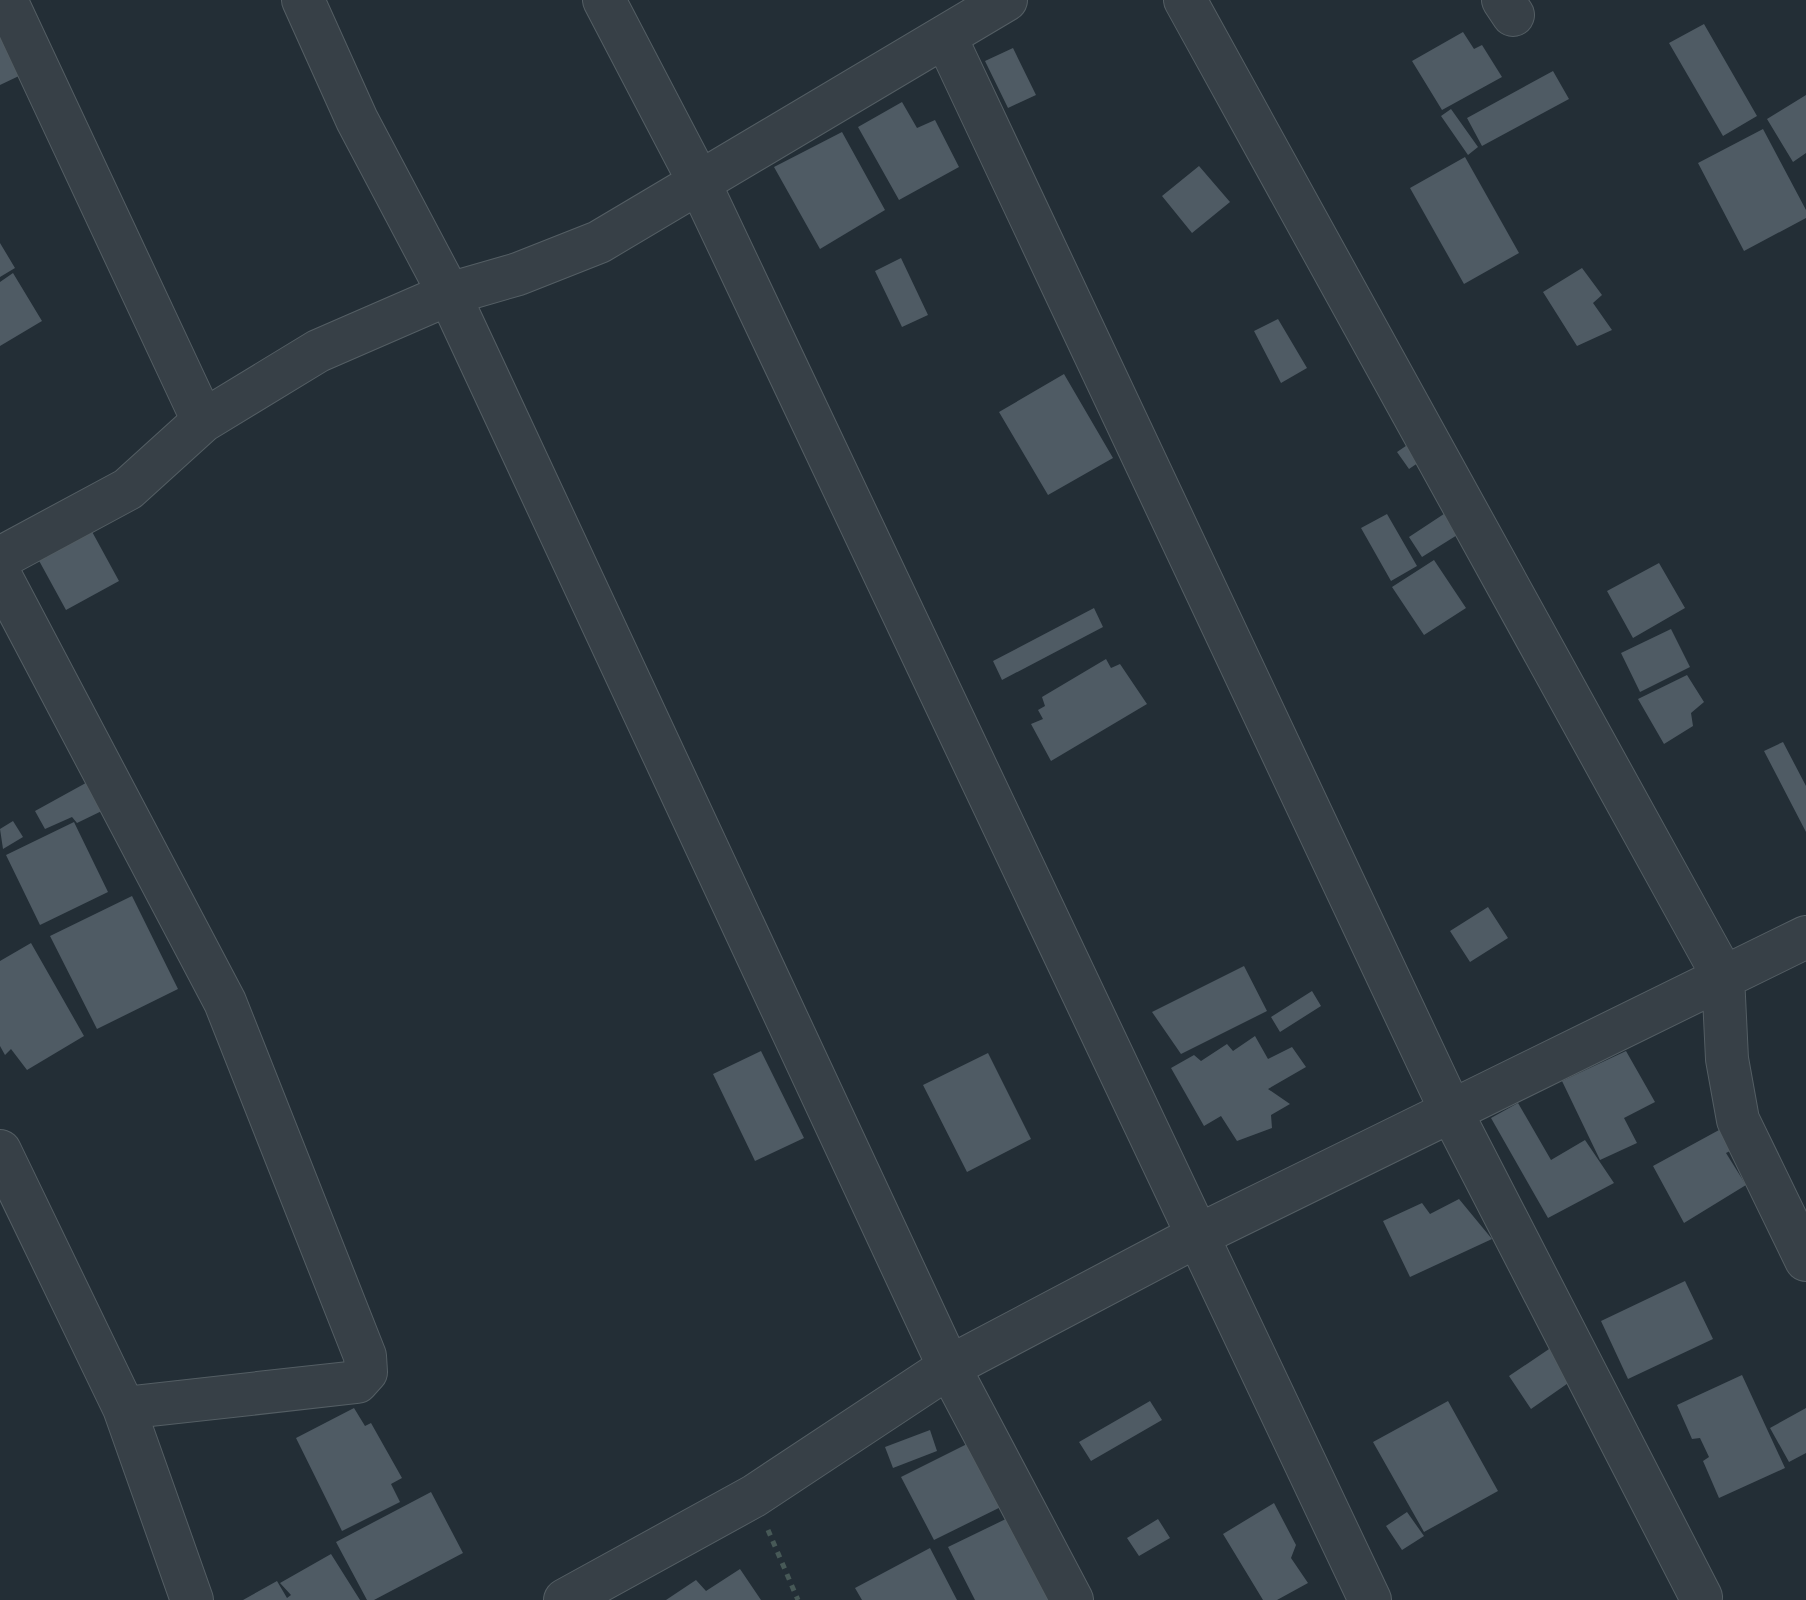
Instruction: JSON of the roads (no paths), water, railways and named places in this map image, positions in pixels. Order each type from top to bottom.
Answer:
[{"type":"street","points":[[6,0],[203,421]]},
{"type":"street","points":[[303,0],[357,120],[449,294],[949,1367],[1072,1600]]},
{"type":"street","points":[[604,0],[698,180],[1370,1600]]},
{"type":"street","points":[[0,558],[128,489],[203,421],[318,351],[449,294],[518,274],[599,242],[698,180],[946,38],[1006,0]]},
{"type":"street","points":[[1185,0],[1723,976],[1727,1059],[1738,1120],[1806,1260]]},
{"type":"street","points":[[946,38],[1452,1113],[1701,1597]]},
{"type":"street","points":[[0,575],[225,1002],[365,1356],[366,1372],[357,1382],[124,1408]]},
{"type":"street","points":[[565,1600],[754,1496],[949,1367],[1197,1236],[1806,937]]},
{"type":"street","points":[[0,1151],[124,1408],[192,1600]]}]
